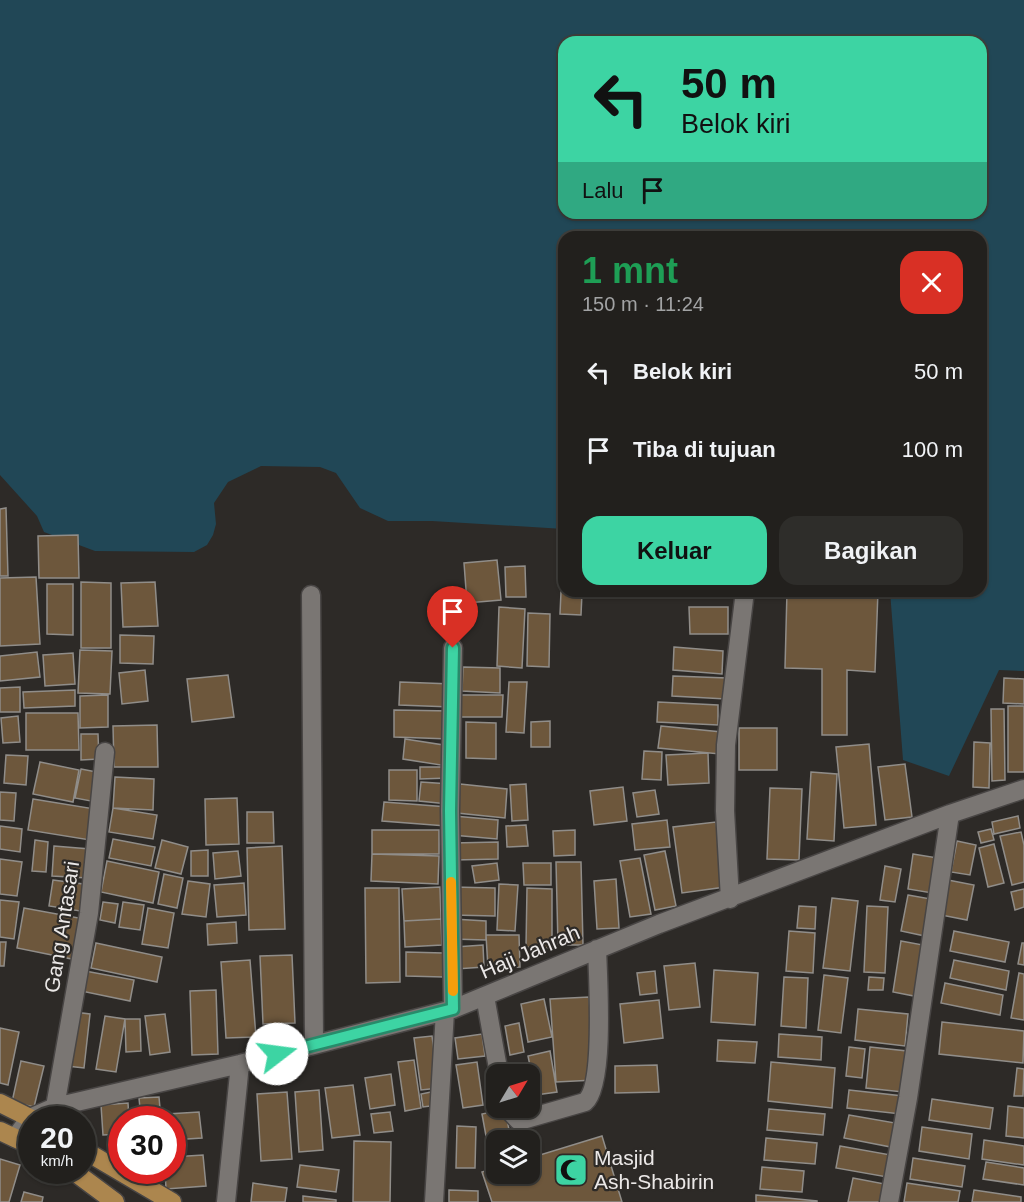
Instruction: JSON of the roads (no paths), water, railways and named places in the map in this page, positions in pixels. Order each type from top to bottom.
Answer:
[{"type":"main road","points":[[0,1103],[18,1112]]},
{"type":"main road","points":[[96,1157],[172,1202]]},
{"type":"main road","points":[[90,1184],[114,1202]]},
{"type":"street","points":[[311,595],[314,1043]]},
{"type":"street","points":[[730,899],[725,811],[726,745],[744,597]]},
{"type":"street","points":[[434,1202],[449,1010],[453,648]]},
{"type":"street","name":"Gang Antasari","points":[[55,1106],[89,913],[105,752]]},
{"type":"street","name":"Haji Jahrah","points":[[59,1106],[240,1064],[314,1043],[449,1010],[597,949],[950,814],[1024,789]]},
{"type":"street","points":[[889,1202],[908,1098],[950,814]]},
{"type":"street","points":[[540,1114],[585,1102],[591,1097],[596,1082],[599,1023],[597,949]]},
{"type":"street","points":[[485,996],[497,1064]]},
{"type":"street","points":[[226,1202],[240,1064]]},
{"type":"water","points":[[0,0],[1024,0],[1024,671],[999,670],[949,776],[903,760],[890,597],[987,597],[987,231],[558,231],[558,529],[432,521],[388,521],[360,508],[336,473],[320,467],[261,466],[228,482],[214,503],[216,524],[213,535],[207,545],[194,552],[95,551],[44,532],[37,516],[0,475]]},
{"type":"place","name":"Masjid Ash-Shabirin","points":[[571,1170]]}]
